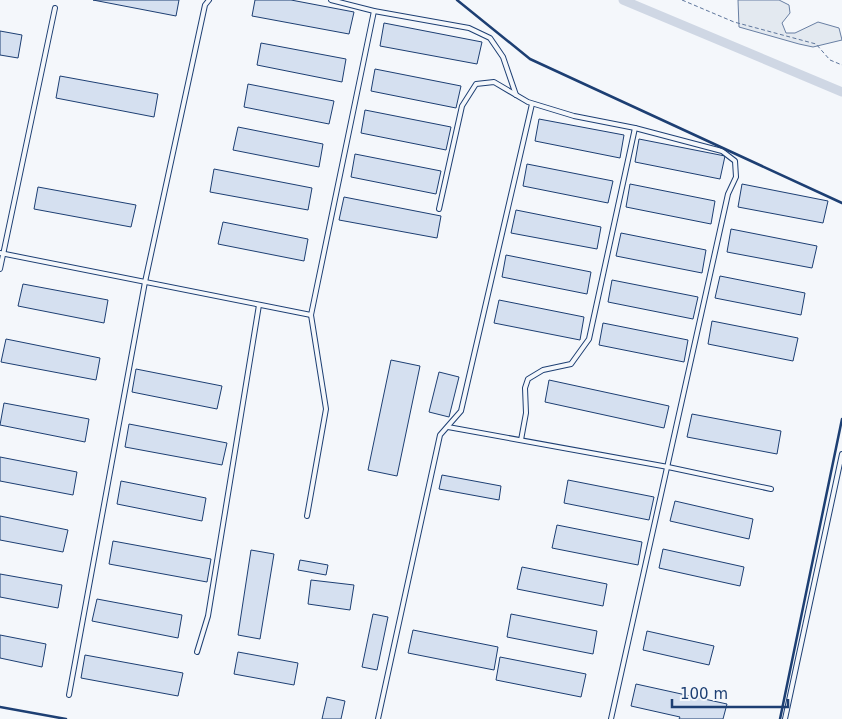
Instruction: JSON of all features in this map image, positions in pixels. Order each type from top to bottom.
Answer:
[{"type":"lane","points":[[69,695],[145,282],[205,5],[209,0]]},
{"type":"lane","points":[[332,0],[374,11],[469,28],[490,38],[503,57],[516,95]]},
{"type":"lane","points":[[0,269],[55,8]]},
{"type":"lane","points":[[307,516],[326,410],[311,315],[374,11]]},
{"type":"lane","points":[[440,209],[462,106],[476,84],[494,82],[532,104],[574,116],[634,128],[722,151],[735,162],[736,177],[728,194],[611,719]]},
{"type":"lane","points":[[378,719],[440,436],[461,411],[532,104]]},
{"type":"lane","points":[[521,440],[526,413],[524,388],[528,379],[543,370],[571,364],[590,338],[634,128]]},
{"type":"lane","points":[[2,253],[311,315]]},
{"type":"lane","points":[[197,652],[208,616],[259,305]]},
{"type":"lane","points":[[448,427],[668,467],[771,490]]},
{"type":"lane","points":[[785,719],[842,454]]},
{"type":"path","points":[[682,0],[734,22],[816,44],[830,60],[842,65]]},
{"type":"shaded area","points":[[738,0],[779,0],[789,5],[790,13],[782,23],[786,33],[795,33],[818,22],[839,28],[842,40],[813,47],[739,27]]},
{"type":"building","points":[[93,0],[179,0],[176,16]]},
{"type":"building","points":[[255,0],[291,0],[354,12],[349,34],[252,16]]},
{"type":"building","points":[[384,23],[482,42],[477,64],[380,46]]},
{"type":"building","points":[[0,31],[22,35],[18,58],[0,55]]},
{"type":"building","points":[[261,43],[346,59],[342,82],[257,65]]},
{"type":"building","points":[[375,69],[461,86],[456,108],[371,91]]},
{"type":"building","points":[[60,76],[158,94],[154,117],[56,98]]},
{"type":"building","points":[[248,84],[334,101],[329,124],[244,107]]},
{"type":"building","points":[[365,110],[451,127],[446,150],[361,133]]},
{"type":"building","points":[[539,119],[624,135],[620,158],[535,141]]},
{"type":"building","points":[[238,127],[323,144],[319,167],[233,150]]},
{"type":"building","points":[[639,139],[725,156],[720,179],[635,162]]},
{"type":"building","points":[[355,154],[441,171],[436,194],[351,177]]},
{"type":"building","points":[[527,164],[613,181],[608,203],[523,186]]},
{"type":"building","points":[[214,169],[312,188],[308,210],[210,192]]},
{"type":"building","points":[[630,184],[715,201],[711,224],[626,207]]},
{"type":"building","points":[[742,184],[828,201],[823,223],[738,207]]},
{"type":"building","points":[[38,187],[136,205],[131,227],[34,209]]},
{"type":"building","points":[[344,197],[441,216],[437,238],[339,220]]},
{"type":"building","points":[[516,210],[601,227],[597,249],[511,233]]},
{"type":"building","points":[[223,222],[308,239],[304,261],[218,244]]},
{"type":"building","points":[[731,229],[817,246],[812,268],[727,252]]},
{"type":"building","points":[[621,233],[706,250],[702,273],[616,256]]},
{"type":"building","points":[[506,255],[591,272],[587,294],[502,277]]},
{"type":"building","points":[[720,276],[805,293],[801,315],[715,298]]},
{"type":"building","points":[[612,280],[698,297],[693,319],[608,302]]},
{"type":"building","points":[[23,284],[108,300],[104,323],[18,306]]},
{"type":"building","points":[[499,300],[584,317],[580,340],[494,323]]},
{"type":"building","points":[[712,321],[798,338],[793,361],[708,344]]},
{"type":"building","points":[[603,323],[688,340],[684,362],[599,345]]},
{"type":"building","points":[[6,339],[100,358],[96,380],[1,362]]},
{"type":"building","points":[[391,360],[420,366],[397,476],[368,470]]},
{"type":"building","points":[[136,369],[222,386],[217,409],[132,392]]},
{"type":"building","points":[[439,372],[459,377],[449,417],[429,412]]},
{"type":"building","points":[[549,380],[669,406],[664,428],[545,402]]},
{"type":"building","points":[[4,403],[89,419],[85,442],[0,425]]},
{"type":"building","points":[[692,414],[781,431],[777,454],[687,437]]},
{"type":"building","points":[[129,424],[227,443],[222,465],[125,447]]},
{"type":"building","points":[[0,457],[77,472],[73,495],[0,481]]},
{"type":"building","points":[[442,475],[501,486],[499,500],[439,489]]},
{"type":"building","points":[[568,480],[654,497],[649,520],[564,503]]},
{"type":"building","points":[[121,481],[206,498],[202,521],[117,504]]},
{"type":"building","points":[[675,501],[753,519],[749,539],[670,521]]},
{"type":"building","points":[[0,516],[68,530],[63,552],[0,540]]},
{"type":"building","points":[[557,525],[642,542],[638,565],[552,548]]},
{"type":"building","points":[[113,541],[211,559],[207,582],[109,564]]},
{"type":"building","points":[[663,549],[744,567],[740,586],[659,568]]},
{"type":"building","points":[[251,550],[274,554],[260,639],[238,635]]},
{"type":"building","points":[[300,560],[328,565],[326,575],[298,570]]},
{"type":"building","points":[[522,567],[607,584],[603,606],[517,589]]},
{"type":"building","points":[[0,574],[62,585],[58,608],[0,597]]},
{"type":"building","points":[[311,580],[354,585],[350,610],[308,604]]},
{"type":"building","points":[[97,599],[182,615],[178,638],[92,621]]},
{"type":"building","points":[[373,614],[388,617],[377,670],[362,667]]},
{"type":"building","points":[[511,614],[597,631],[593,654],[507,637]]},
{"type":"building","points":[[413,630],[498,647],[494,670],[408,653]]},
{"type":"building","points":[[647,631],[714,646],[709,665],[643,650]]},
{"type":"building","points":[[0,635],[46,644],[42,667],[0,658]]},
{"type":"building","points":[[238,652],[298,663],[294,685],[234,674]]},
{"type":"building","points":[[85,655],[183,673],[178,696],[81,678]]},
{"type":"building","points":[[500,657],[586,674],[581,697],[496,680]]},
{"type":"building","points":[[636,684],[727,704],[723,719],[679,719],[680,717],[631,706]]},
{"type":"building","points":[[327,697],[345,701],[341,719],[322,719]]},
{"type":"waterway","points":[[623,0],[842,92]]},
{"type":"wall","points":[[457,0],[530,59],[842,203]]},
{"type":"wall","points":[[780,719],[842,419]]},
{"type":"wall","points":[[0,707],[66,719]]}]
